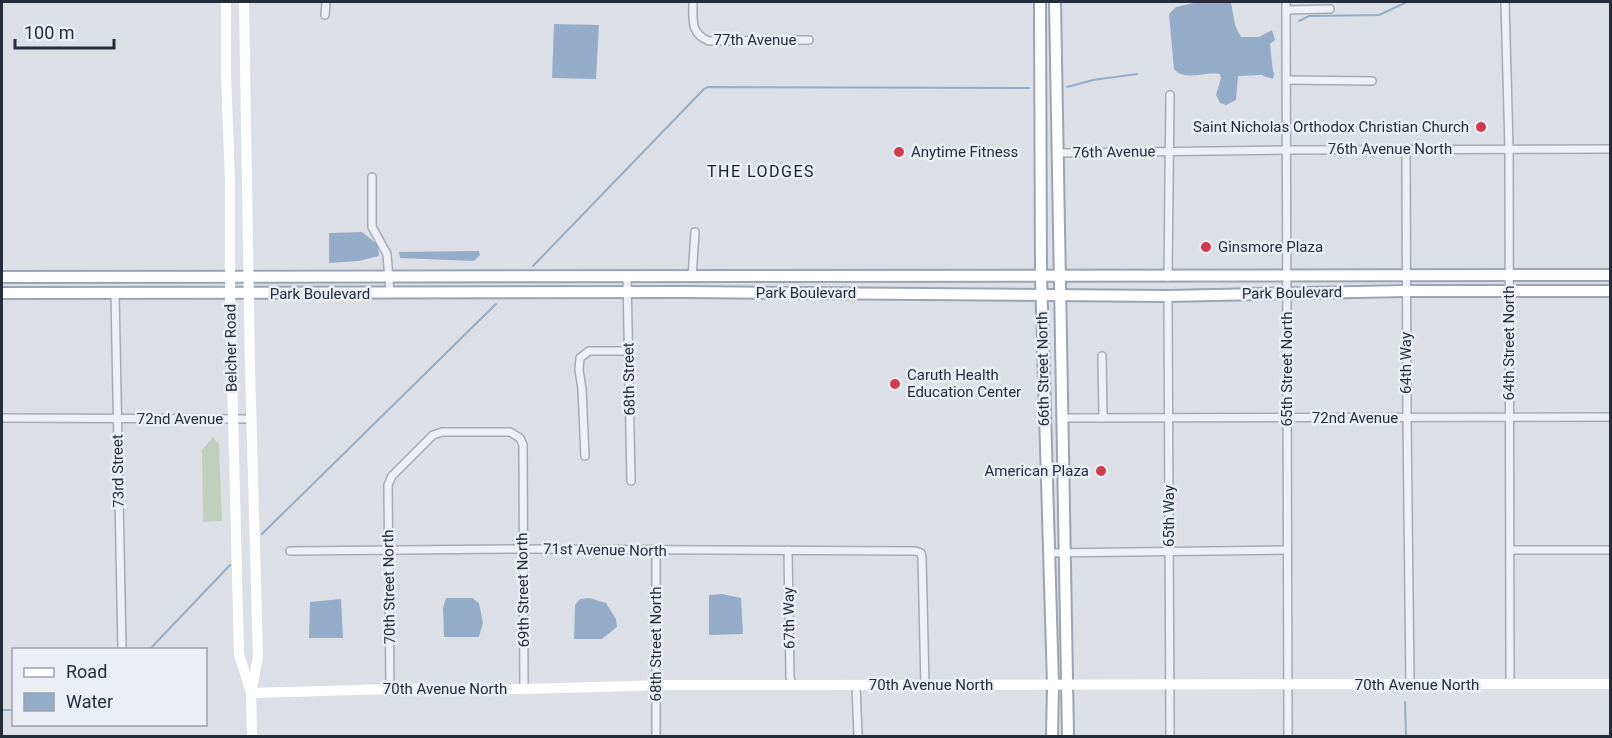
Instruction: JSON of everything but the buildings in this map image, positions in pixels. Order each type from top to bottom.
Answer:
[{"type":"main road","name":"Belcher Road","points":[[226,2],[232,419],[239,654],[251,693]]},
{"type":"main road","name":"Belcher Road","points":[[244,2],[251,419],[258,657],[251,693],[252,736]]},
{"type":"main road","name":"66th Street North","points":[[1040,2],[1041,276],[1053,685],[1052,736]]},
{"type":"main road","name":"66th Street North","points":[[1055,2],[1068,736]]},
{"type":"main road","name":"Park Boulevard","points":[[2,278],[1611,275]]},
{"type":"main road","points":[[813,293],[816,287],[826,284],[852,284],[864,277]]},
{"type":"main road","name":"Park Boulevard","points":[[2,293],[813,293],[1168,296],[1406,291],[1611,291]]},
{"type":"main road","name":"70th Avenue North","points":[[251,693],[390,689],[792,685],[1611,684]]},
{"type":"street","points":[[325,15],[326,2]]},
{"type":"street","name":"77th Avenue","points":[[693,2],[693,25],[701,38],[709,41],[809,40]]},
{"type":"street","name":"65th Street North","points":[[1286,2],[1288,736]]},
{"type":"street","name":"64th Street North","points":[[1505,2],[1509,148],[1510,684]]},
{"type":"street","points":[[1286,10],[1330,9]]},
{"type":"street","points":[[1287,80],[1371,81]]},
{"type":"street","points":[[1168,277],[1170,95]]},
{"type":"street","name":"76th Avenue North","points":[[1170,151],[1611,149]]},
{"type":"street","name":"64th Way","points":[[1406,150],[1410,684]]},
{"type":"street","name":"76th Avenue","points":[[1058,153],[1170,151]]},
{"type":"street","points":[[372,177],[372,227],[387,254],[390,293]]},
{"type":"street","points":[[692,277],[695,232]]},
{"type":"street","name":"68th Street","points":[[627,277],[631,481]]},
{"type":"street","name":"73rd Street","points":[[114,293],[122,648]]},
{"type":"street","name":"65th Way","points":[[1168,296],[1170,736]]},
{"type":"street","points":[[585,456],[580,358],[589,351],[629,351]]},
{"type":"street","points":[[1102,356],[1103,418]]},
{"type":"street","name":"72nd Avenue","points":[[1063,418],[1611,417]]},
{"type":"street","name":"72nd Avenue","points":[[2,418],[251,419]]},
{"type":"street","name":"69th Street North","points":[[388,485],[392,476],[434,435],[442,432],[510,432],[519,438],[523,445],[524,689]]},
{"type":"street","name":"70th Street North","points":[[388,485],[390,689]]},
{"type":"street","name":"67th Way","points":[[788,550],[792,685]]},
{"type":"street","name":"71st Avenue North","points":[[290,551],[915,550],[921,553],[922,558],[925,686]]},
{"type":"street","points":[[1049,553],[1287,550]]},
{"type":"street","points":[[1509,550],[1611,550]]},
{"type":"street","name":"68th Street North","points":[[656,551],[656,736]]},
{"type":"street","points":[[856,685],[858,736]]},
{"type":"green space","points":[[213,437],[219,444],[222,521],[203,522],[202,450]]},
{"type":"water","points":[[1198,2],[1231,2],[1235,25],[1241,37],[1259,37],[1272,30],[1275,40],[1270,44],[1273,79],[1261,75],[1238,76],[1236,100],[1226,105],[1220,103],[1216,95],[1220,74],[1189,76],[1174,69],[1169,14],[1176,7]]},
{"type":"water","points":[[554,24],[599,25],[596,79],[552,78]]},
{"type":"water","points":[[362,232],[378,245],[379,256],[359,261],[329,263],[329,233]]},
{"type":"water","points":[[479,251],[480,255],[474,261],[400,258],[399,252]]},
{"type":"water","points":[[722,594],[741,598],[743,634],[709,635],[709,595]]},
{"type":"water","points":[[446,598],[472,598],[479,603],[483,623],[479,637],[444,637],[443,608]]},
{"type":"water","points":[[589,598],[606,603],[616,619],[617,627],[602,639],[574,639],[575,605],[580,599]]},
{"type":"water","points":[[341,599],[343,638],[309,638],[310,602]]},
{"type":"waterway","points":[[1299,21],[1309,16],[1379,15],[1407,2]]},
{"type":"waterway","points":[[1067,87],[1093,80],[1137,74]]},
{"type":"waterway","points":[[533,266],[708,87],[1029,88]]},
{"type":"waterway","points":[[262,534],[496,304]]},
{"type":"waterway","points":[[151,648],[230,565]]},
{"type":"waterway","points":[[1405,702],[1406,736]]},
{"type":"waterway","points":[[2,710],[12,710]]},
{"type":"place","name":"Saint Nicholas Orthodox Christian Church","points":[[1481,127]]},
{"type":"place","name":"Anytime Fitness","points":[[899,152]]},
{"type":"place","name":"Ginsmore Plaza","points":[[1206,247]]},
{"type":"place","name":"Caruth Health Education Center","points":[[895,384]]},
{"type":"place","name":"American Plaza","points":[[1101,471]]},
{"type":"district","name":"THE LODGES","points":[[761,171]]}]
